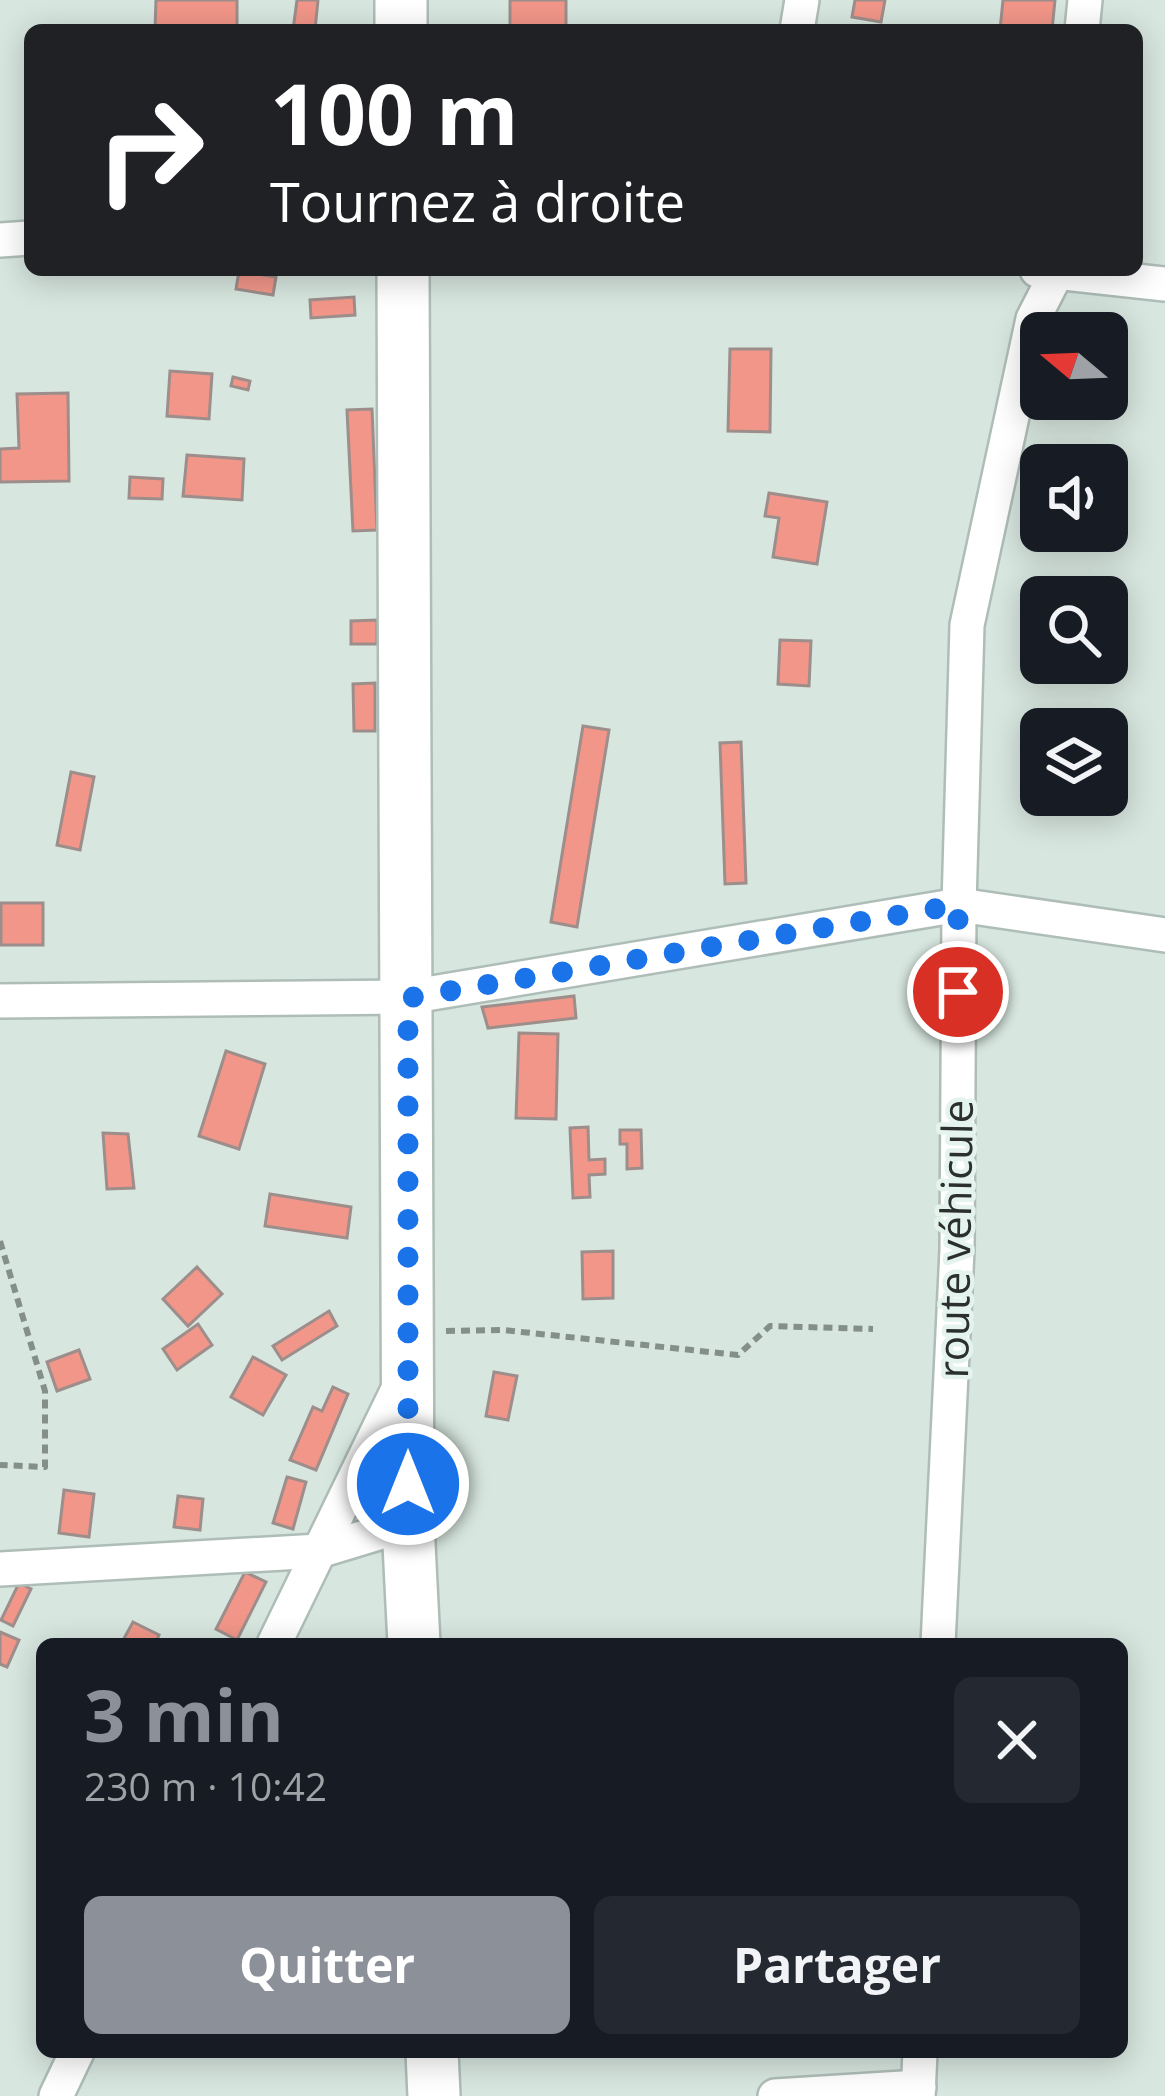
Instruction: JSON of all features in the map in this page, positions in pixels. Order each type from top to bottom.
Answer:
[{"type":"main road","points":[[403,276],[408,1523],[414,1638]]},
{"type":"main road","points":[[432,2058],[434,2096]]},
{"type":"street","name":"route véhicule","points":[[938,1638],[957,1250],[958,905],[967,625],[1034,319],[1056,276]]},
{"type":"street","points":[[1099,276],[1165,284]]},
{"type":"street","points":[[0,1001],[408,998],[958,905],[1165,935]]},
{"type":"street","points":[[277,1638],[408,1350]]},
{"type":"street","points":[[0,1569],[319,1551],[408,1523]]},
{"type":"street","points":[[56,2096],[74,2058]]},
{"type":"street","points":[[775,2096],[919,2092],[920,2058]]},
{"type":"path","points":[[0,1241],[45,1390],[44,1468],[0,1465]]},
{"type":"path","points":[[408,1350],[502,1330],[738,1355],[770,1326],[873,1329]]},
{"type":"building","points":[[156,0],[237,0],[237,24],[155,24]]},
{"type":"building","points":[[297,0],[318,0],[316,24],[294,24]]},
{"type":"building","points":[[510,0],[566,0],[566,24],[510,24]]},
{"type":"building","points":[[855,0],[885,0],[881,22],[852,17]]},
{"type":"building","points":[[1003,0],[1055,0],[1053,24],[1001,24]]},
{"type":"building","points":[[238,276],[276,277],[273,295],[236,289]]},
{"type":"building","points":[[354,297],[355,315],[311,318],[310,300]]},
{"type":"building","points":[[730,349],[771,349],[770,432],[728,431]]},
{"type":"building","points":[[170,371],[212,374],[209,419],[167,416]]},
{"type":"building","points":[[233,377],[250,381],[248,390],[231,386]]},
{"type":"building","points":[[68,393],[69,481],[0,482],[0,449],[19,448],[17,394]]},
{"type":"building","points":[[372,409],[377,530],[353,531],[347,410]]},
{"type":"building","points":[[187,455],[244,459],[242,500],[183,496]]},
{"type":"building","points":[[130,477],[163,479],[162,499],[129,498]]},
{"type":"building","points":[[769,493],[827,502],[817,564],[773,557],[779,518],[765,516]]},
{"type":"building","points":[[377,620],[377,644],[351,644],[351,621]]},
{"type":"building","points":[[780,640],[811,641],[809,686],[778,684]]},
{"type":"building","points":[[375,683],[375,731],[354,731],[353,684]]},
{"type":"building","points":[[583,726],[609,730],[577,927],[551,922]]},
{"type":"building","points":[[741,742],[746,883],[725,884],[720,743]]},
{"type":"building","points":[[71,772],[94,777],[80,850],[57,845]]},
{"type":"building","points":[[1,903],[43,903],[43,945],[1,945]]},
{"type":"building","points":[[574,996],[576,1018],[488,1028],[482,1007]]},
{"type":"building","points":[[519,1033],[558,1034],[556,1119],[516,1118]]},
{"type":"building","points":[[226,1051],[265,1064],[239,1149],[199,1136]]},
{"type":"building","points":[[588,1127],[589,1160],[605,1159],[605,1174],[589,1175],[590,1197],[573,1198],[570,1128]]},
{"type":"building","points":[[620,1130],[641,1130],[642,1168],[627,1169],[627,1144],[620,1144]]},
{"type":"building","points":[[103,1133],[128,1134],[134,1188],[107,1189]]},
{"type":"building","points":[[270,1194],[351,1207],[347,1238],[265,1226]]},
{"type":"building","points":[[613,1251],[613,1298],[583,1299],[582,1252]]},
{"type":"building","points":[[197,1267],[222,1294],[188,1326],[163,1299]]},
{"type":"building","points":[[329,1311],[337,1326],[282,1360],[273,1346]]},
{"type":"building","points":[[198,1324],[212,1345],[177,1370],[163,1349]]},
{"type":"building","points":[[79,1350],[90,1379],[57,1391],[47,1362]]},
{"type":"building","points":[[253,1357],[286,1375],[263,1415],[231,1397]]},
{"type":"building","points":[[494,1372],[517,1376],[508,1420],[486,1416]]},
{"type":"building","points":[[333,1387],[348,1394],[316,1470],[290,1460],[313,1407],[322,1411]]},
{"type":"building","points":[[287,1477],[306,1482],[293,1529],[273,1523]]},
{"type":"building","points":[[64,1490],[94,1494],[89,1537],[59,1533]]},
{"type":"building","points":[[178,1496],[203,1499],[200,1530],[174,1527]]},
{"type":"building","points":[[245,1572],[266,1582],[238,1638],[216,1629]]},
{"type":"building","points":[[19,1583],[31,1589],[13,1626],[1,1620]]},
{"type":"building","points":[[133,1622],[159,1635],[158,1638],[124,1638]]},
{"type":"building","points":[[0,1632],[19,1640],[7,1667],[0,1664]]},
{"type":"route","points":[[408,1484],[408,998],[958,905],[958,992]]}]
